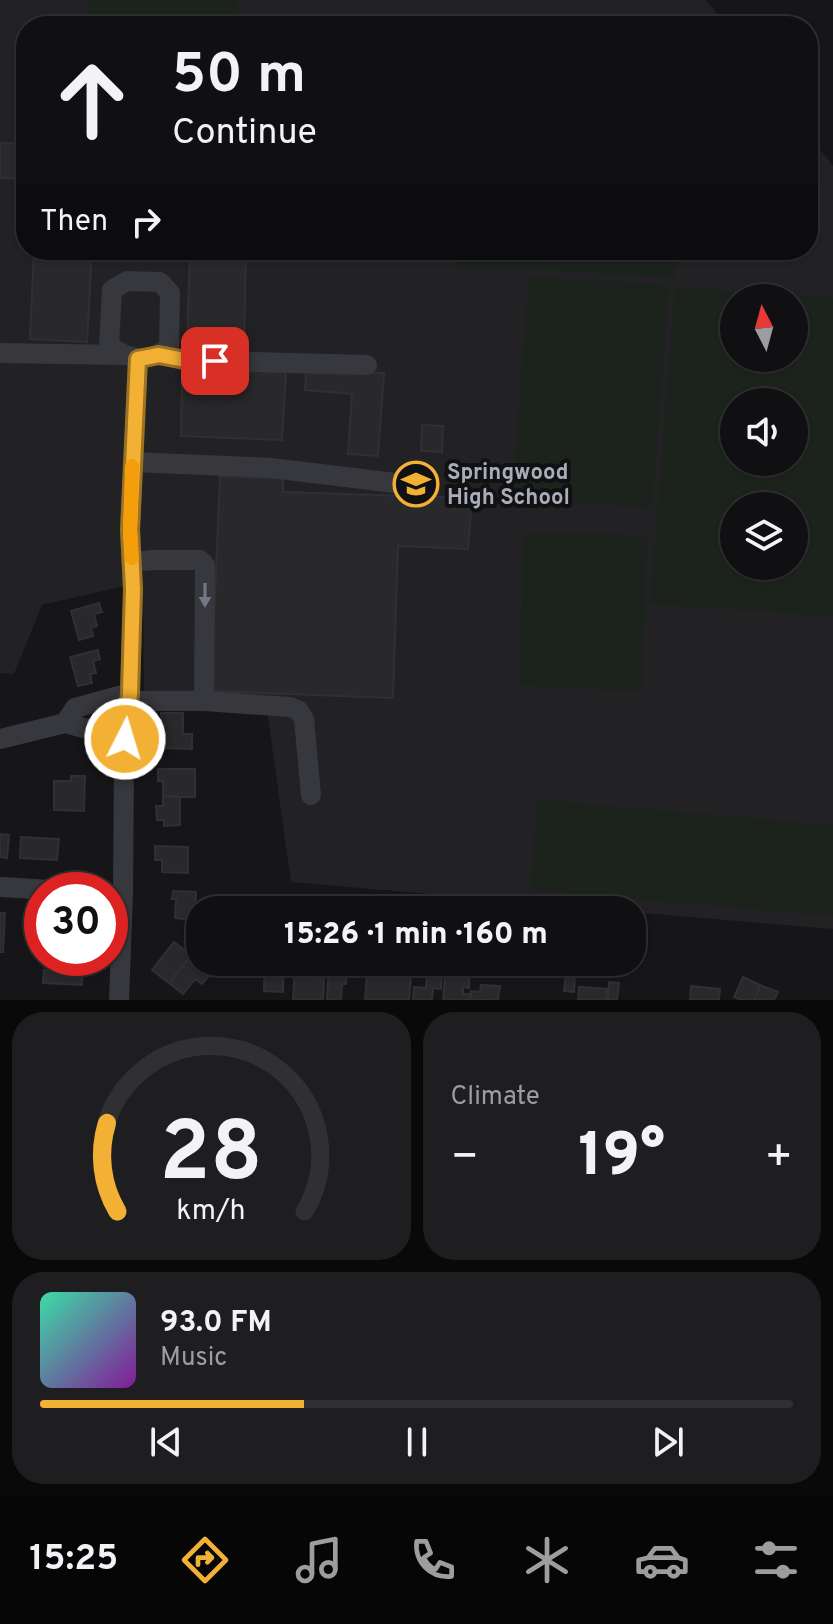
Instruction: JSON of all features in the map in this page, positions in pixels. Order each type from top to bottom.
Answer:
[{"type":"street","points":[[130,357],[109,346],[112,290],[127,281],[160,282],[170,293],[169,347],[159,355]]},
{"type":"street","points":[[1,353],[159,355],[185,360],[367,365]]},
{"type":"street","points":[[118,872],[133,589],[130,357]]},
{"type":"street","points":[[133,462],[271,468],[395,483]]},
{"type":"street","points":[[132,562],[200,560],[205,565],[204,701]]},
{"type":"street","points":[[65,723],[75,708],[129,697],[290,707],[298,710],[304,719],[311,795]]},
{"type":"street","points":[[0,739],[65,723],[125,739]]},
{"type":"street","points":[[0,887],[24,888]]},
{"type":"street","points":[[119,976],[119,1000]]},
{"type":"shaded area","name":"Springwood High School","points":[[0,0],[706,0],[719,16],[16,16],[16,260],[818,260],[818,147],[833,166],[833,929],[646,913],[646,896],[452,896],[291,882],[267,710],[144,701],[143,592],[120,587],[42,605],[14,674],[0,673]]},
{"type":"shaded area","points":[[87,0],[238,0],[237,16],[87,16]]},
{"type":"shaded area","points":[[457,260],[677,260],[676,278],[457,266]]},
{"type":"shaded area","points":[[529,276],[669,285],[652,509],[512,497]]},
{"type":"shaded area","points":[[675,287],[720,290],[720,372],[808,372],[808,296],[833,298],[833,616],[650,604]]},
{"type":"shaded area","points":[[524,532],[647,535],[642,692],[520,685]]},
{"type":"shaded area","points":[[538,800],[833,825],[833,916],[646,900],[646,896],[530,890]]},
{"type":"building","points":[[0,143],[16,144],[16,179],[0,178]]},
{"type":"building","points":[[34,260],[91,260],[87,342],[30,339]]},
{"type":"building","points":[[190,260],[246,260],[244,347],[187,346]]},
{"type":"building","points":[[182,368],[286,372],[282,440],[181,436]]},
{"type":"building","points":[[306,370],[384,373],[378,456],[348,454],[352,394],[305,390]]},
{"type":"building","points":[[422,425],[443,426],[442,452],[421,451]]},
{"type":"building","points":[[220,476],[283,478],[283,492],[472,498],[468,549],[398,546],[393,698],[211,691]]},
{"type":"building","points":[[99,603],[102,612],[94,614],[97,626],[91,628],[93,636],[79,640],[71,611]]},
{"type":"building","points":[[98,650],[100,659],[93,661],[96,673],[90,674],[92,683],[78,686],[70,657]]},
{"type":"building","points":[[161,713],[183,713],[183,734],[192,734],[192,749],[161,748]]},
{"type":"building","points":[[158,769],[195,769],[195,797],[163,796],[163,781],[158,781]]},
{"type":"building","points":[[71,776],[85,776],[84,811],[54,810],[54,781],[71,781]]},
{"type":"building","points":[[163,796],[180,797],[180,825],[164,826],[164,820],[157,820],[156,806],[163,806]]},
{"type":"building","points":[[0,834],[9,835],[7,858],[0,857]]},
{"type":"building","points":[[21,837],[59,839],[57,860],[20,858]]},
{"type":"building","points":[[155,846],[188,847],[188,873],[162,872],[162,860],[155,860]]},
{"type":"building","points":[[173,891],[196,892],[196,896],[186,896],[186,919],[175,918],[176,899],[172,899]]},
{"type":"building","points":[[0,913],[5,913],[3,952],[0,952]]},
{"type":"building","points":[[174,942],[186,951],[186,961],[169,983],[152,970]]},
{"type":"building","points":[[186,961],[186,976],[209,976],[202,984],[195,979],[183,994],[169,983]]},
{"type":"building","points":[[44,976],[82,976],[82,985],[43,983]]},
{"type":"building","points":[[265,976],[284,976],[283,992],[264,991]]},
{"type":"building","points":[[294,976],[324,978],[323,1000],[293,1000]]},
{"type":"building","points":[[328,976],[346,976],[346,984],[342,984],[341,1000],[327,999]]},
{"type":"building","points":[[367,976],[411,976],[409,1000],[365,1000]]},
{"type":"building","points":[[427,976],[442,976],[441,989],[433,988],[432,1000],[413,1000],[414,987],[426,988]]},
{"type":"building","points":[[445,976],[470,976],[469,988],[463,987],[463,994],[470,994],[469,1000],[443,1000]]},
{"type":"building","points":[[566,976],[575,976],[574,992],[564,991]]},
{"type":"building","points":[[743,977],[760,985],[754,1000],[734,997]]},
{"type":"building","points":[[609,982],[619,983],[617,1000],[608,1000]]},
{"type":"building","points":[[481,985],[500,986],[498,1000],[471,1000],[471,991],[480,992]]},
{"type":"building","points":[[760,985],[778,992],[774,1000],[754,1000]]},
{"type":"building","points":[[691,986],[720,989],[719,1000],[690,1000]]},
{"type":"building","points":[[579,987],[607,989],[606,1000],[578,1000]]},
{"type":"slow traffic","points":[[132,466],[132,558]]},
{"type":"place","name":"Springwood High School","points":[[416,484]]},
{"type":"route","points":[[125,739],[130,693],[133,589],[130,530],[138,359],[159,355],[215,361]]}]
